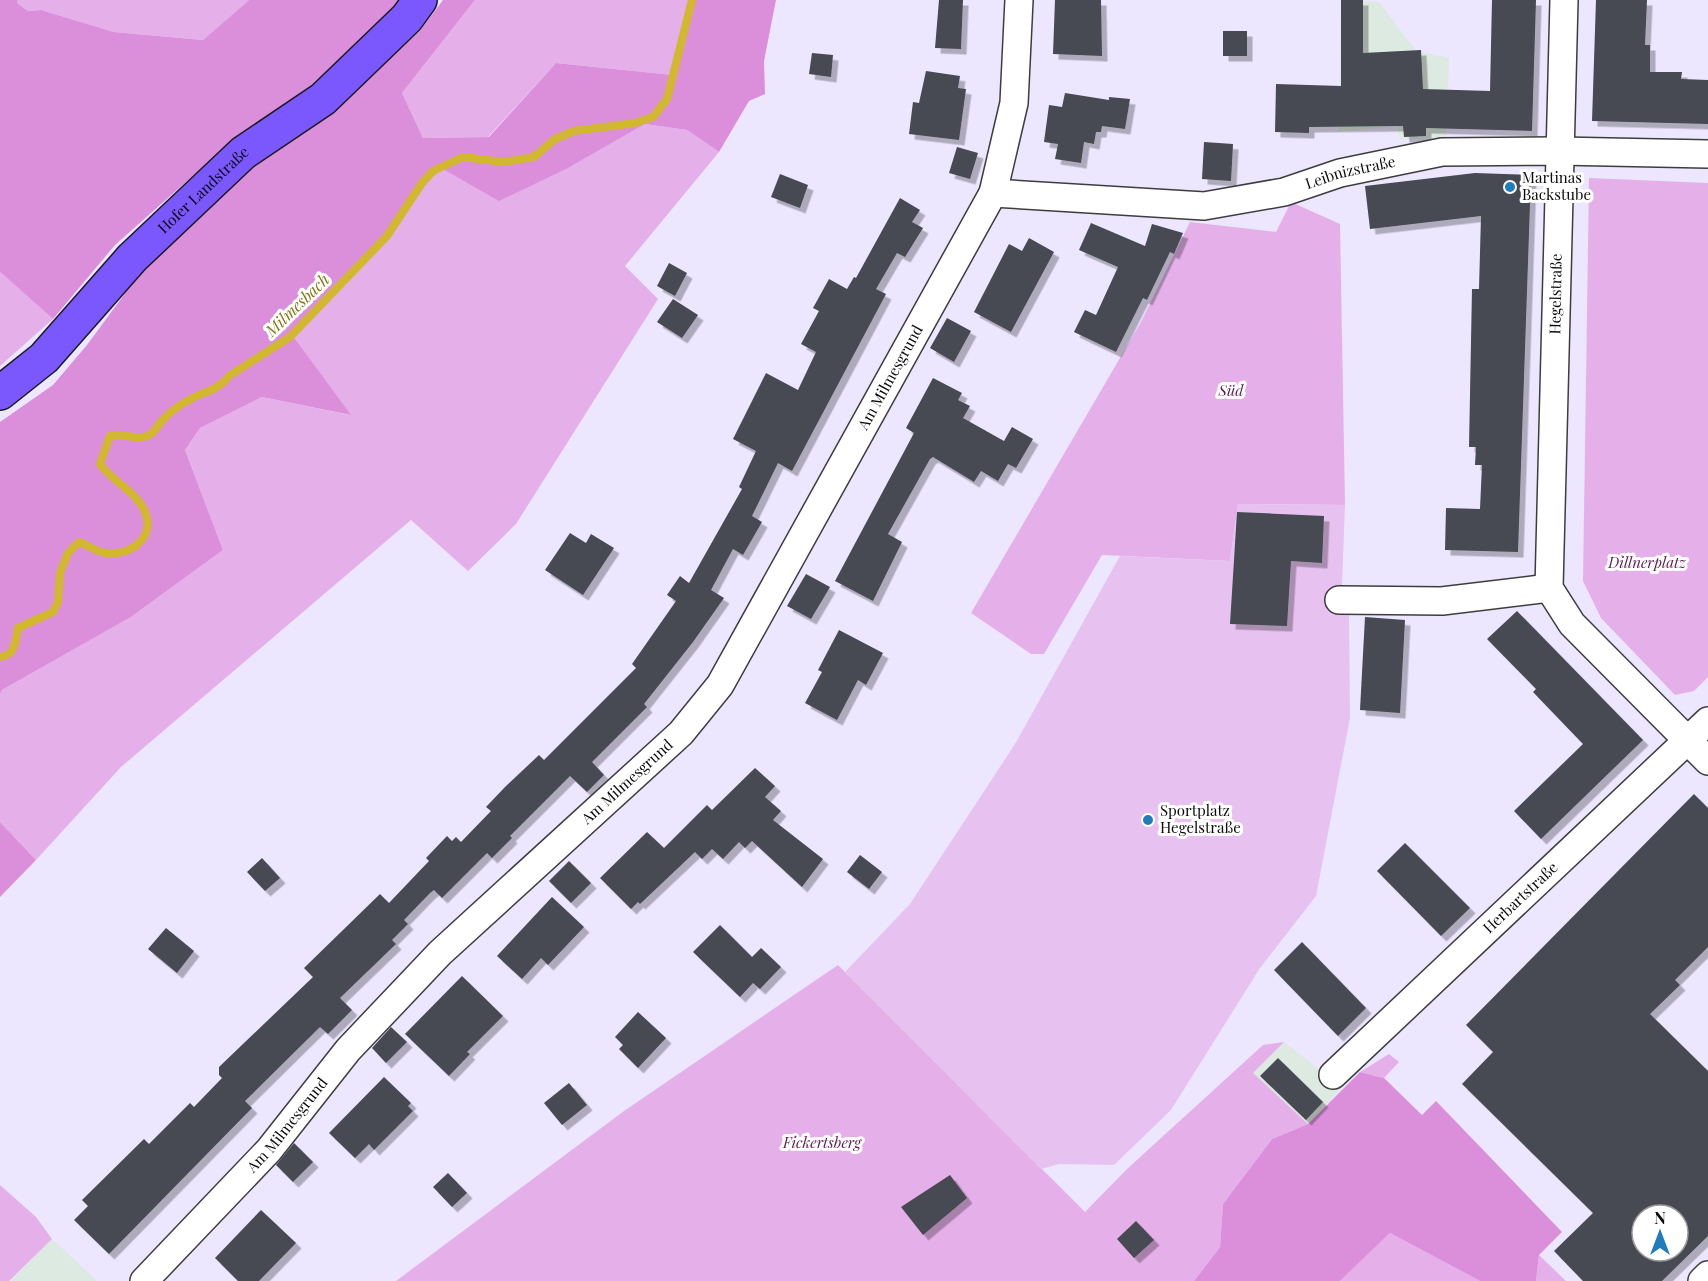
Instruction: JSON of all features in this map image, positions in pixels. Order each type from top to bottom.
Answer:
[{"type":"main road","name":"Hofer Landstraße","points":[[0,393],[44,358],[132,258],[243,153],[323,99],[407,18],[420,0]]},
{"type":"street","name":"Am Milmesgrund","points":[[144,1281],[269,1150],[348,1050],[440,953],[681,733],[720,685],[993,193],[1014,103],[1018,0]]},
{"type":"street","name":"Hegelstraße","points":[[1549,588],[1564,0]]},
{"type":"street","name":"Leibnizstraße","points":[[993,193],[1204,206],[1284,192],[1340,173],[1442,152],[1559,151],[1708,154]]},
{"type":"street","points":[[1340,600],[1442,601],[1549,588],[1572,624],[1708,761]]},
{"type":"street","name":"Herbartstraße","points":[[1333,1075],[1708,721]]},
{"type":"street","points":[[1702,1281],[1708,1275]]},
{"type":"shaded area","points":[[0,0],[18,0],[17,3],[28,11],[41,10],[114,32],[203,40],[249,0],[402,0],[314,86],[231,142],[115,245],[53,319],[0,272]]},
{"type":"shaded area","points":[[443,0],[475,0],[402,93],[423,138],[489,137],[556,63],[673,75],[692,0],[776,0],[764,61],[765,94],[749,101],[719,152],[687,130],[645,124],[570,167],[499,201],[443,169],[424,184],[389,236],[293,336],[351,415],[262,397],[200,428],[185,450],[223,550],[131,617],[2,690],[0,694],[0,422],[53,385],[87,345],[143,269],[250,170],[335,108],[419,32]]},
{"type":"shaded area","points":[[1341,0],[1379,2],[1416,51],[1449,58],[1446,137],[1400,140],[1397,126],[1339,132]]},
{"type":"shaded area","name":"Sportplatz Hegelstraße","points":[[1238,504],[1345,505],[1342,585],[1349,615],[1350,718],[1316,896],[1260,968],[1171,1110],[1114,1165],[1059,1164],[1041,1169],[845,972],[910,904],[1015,744],[1120,556],[1230,561]]},
{"type":"shaded area","points":[[0,822],[36,860],[0,897]]},
{"type":"shaded area","points":[[1284,1042],[1342,1087],[1308,1124],[1253,1073]]},
{"type":"shaded area","points":[[1360,1072],[1384,1078],[1422,1115],[1436,1101],[1562,1232],[1539,1255],[1536,1281],[1480,1281],[1390,1233],[1340,1281],[1194,1281],[1220,1247],[1223,1204],[1272,1139],[1308,1124]]},
{"type":"shaded area","points":[[52,1239],[96,1280],[97,1281],[10,1281]]},
{"type":"green space","points":[[18,0],[249,0],[203,40],[114,32],[41,10],[28,11],[17,3]]},
{"type":"green space","points":[[475,0],[692,0],[673,75],[556,63],[488,137],[423,138],[402,93]]},
{"type":"green space","points":[[645,124],[687,130],[719,152],[625,266],[658,299],[516,524],[468,571],[411,520],[121,767],[36,860],[0,822],[0,694],[2,690],[131,617],[223,550],[185,450],[200,428],[262,397],[350,415],[293,336],[389,236],[424,184],[443,169],[570,167]]},
{"type":"green space","name":"Dillnerplatz","points":[[1589,178],[1708,183],[1708,677],[1694,691],[1675,695],[1601,618],[1583,581]]},
{"type":"green space","name":"Süd","points":[[1291,202],[1340,224],[1345,505],[1238,504],[1230,561],[1102,555],[1044,654],[1031,654],[971,613],[1141,322],[1190,222],[1276,232]]},
{"type":"green space","points":[[0,272],[53,319],[0,366]]},
{"type":"green space","name":"Fickertsberg","points":[[838,965],[1085,1212],[1127,1169],[1263,1045],[1284,1042],[1253,1073],[1308,1124],[1272,1139],[1223,1204],[1220,1247],[1194,1281],[396,1281],[624,1111]]},
{"type":"green space","points":[[1389,1054],[1399,1062],[1384,1078],[1360,1072]]},
{"type":"green space","points":[[0,1185],[36,1217],[52,1239],[9,1281],[0,1281]]},
{"type":"green space","points":[[1390,1233],[1480,1281],[1340,1281]]},
{"type":"green space","points":[[1539,1255],[1566,1281],[1536,1281]]},
{"type":"building","points":[[939,0],[963,0],[961,49],[935,48]]},
{"type":"building","points":[[1055,0],[1101,0],[1102,56],[1053,54]]},
{"type":"building","points":[[1341,0],[1363,0],[1363,53],[1421,50],[1423,89],[1490,91],[1492,0],[1536,0],[1532,131],[1426,128],[1426,136],[1404,137],[1403,126],[1309,127],[1309,133],[1275,132],[1276,84],[1341,86]]},
{"type":"building","points":[[1596,0],[1647,0],[1645,45],[1650,45],[1650,72],[1682,72],[1681,79],[1708,80],[1708,124],[1592,121]]},
{"type":"building","points":[[1223,31],[1247,31],[1247,56],[1223,56]]},
{"type":"building","points":[[812,53],[833,55],[831,77],[809,74]]},
{"type":"building","points":[[926,71],[960,76],[958,88],[966,89],[959,140],[909,134],[913,102],[919,103]]},
{"type":"building","points":[[1065,93],[1109,100],[1109,97],[1130,99],[1125,129],[1102,126],[1101,132],[1096,132],[1094,144],[1084,142],[1081,163],[1055,159],[1058,144],[1044,142],[1049,105],[1062,107]]},
{"type":"building","points":[[1204,142],[1233,144],[1231,181],[1202,179]]},
{"type":"building","points":[[957,147],[978,153],[970,179],[949,173]]},
{"type":"building","points":[[1475,173],[1531,175],[1518,552],[1445,550],[1446,508],[1480,509],[1482,465],[1475,465],[1476,447],[1469,447],[1472,289],[1479,289],[1481,216],[1370,229],[1365,186]]},
{"type":"building","points":[[780,174],[808,185],[800,208],[771,197]]},
{"type":"building","points":[[900,198],[920,210],[912,222],[923,228],[905,257],[897,253],[876,289],[886,294],[792,471],[778,463],[752,516],[762,522],[743,555],[733,549],[711,590],[724,598],[644,704],[647,707],[592,762],[604,775],[587,792],[570,776],[510,836],[512,838],[492,858],[487,853],[442,898],[434,890],[430,893],[404,920],[408,924],[392,940],[396,944],[340,998],[352,1010],[328,1034],[320,1027],[245,1101],[252,1108],[109,1254],[74,1220],[88,1206],[82,1200],[144,1139],[149,1144],[190,1103],[194,1107],[222,1078],[219,1075],[219,1067],[313,977],[304,968],[380,894],[389,903],[429,861],[426,858],[447,836],[452,841],[456,837],[461,842],[491,811],[486,807],[505,787],[539,755],[544,760],[636,668],[632,664],[676,601],[667,595],[680,576],[689,583],[742,489],[739,487],[756,451],[733,439],[766,373],[798,390],[816,352],[801,344],[819,311],[813,308],[829,279],[847,289],[854,277],[856,278]]},
{"type":"building","points":[[1091,223],[1145,246],[1152,224],[1183,233],[1174,254],[1170,252],[1147,300],[1143,298],[1116,352],[1074,332],[1085,310],[1096,315],[1118,267],[1079,250]]},
{"type":"building","points":[[1029,238],[1054,252],[1011,332],[974,312],[1009,244],[1022,251]]},
{"type":"building","points":[[669,263],[687,273],[675,296],[657,286]]},
{"type":"building","points":[[673,299],[698,315],[682,338],[657,322]]},
{"type":"building","points":[[947,318],[971,331],[954,362],[930,348]]},
{"type":"building","points":[[933,378],[962,393],[958,400],[970,406],[963,418],[1004,441],[1012,427],[1033,439],[1016,468],[1008,464],[998,481],[981,471],[974,482],[933,457],[930,459],[888,534],[902,542],[873,601],[835,581],[914,433],[906,428]]},
{"type":"building","points":[[1237,512],[1324,516],[1322,563],[1291,561],[1287,626],[1230,624]]},
{"type":"building","points":[[570,533],[586,543],[591,534],[614,548],[583,595],[545,570]]},
{"type":"building","points":[[806,574],[830,587],[811,619],[787,606]]},
{"type":"building","points":[[1517,611],[1643,740],[1541,839],[1514,811],[1583,744],[1533,692],[1536,689],[1487,639]]},
{"type":"building","points":[[1365,617],[1405,620],[1400,713],[1360,710]]},
{"type":"building","points":[[839,630],[883,653],[866,685],[858,680],[837,720],[805,703],[822,672],[818,670]]},
{"type":"building","points":[[755,768],[775,786],[765,797],[781,811],[773,820],[823,859],[802,887],[752,841],[745,848],[739,842],[723,859],[712,849],[702,859],[695,852],[640,904],[638,902],[631,909],[600,878],[647,832],[664,848],[707,805],[712,810]]},
{"type":"building","points":[[1694,794],[1708,808],[1708,947],[1675,980],[1680,985],[1650,1014],[1708,1071],[1708,1236],[1690,1254],[1690,1203],[1630,1203],[1630,1263],[1680,1263],[1662,1281],[1583,1281],[1554,1251],[1593,1213],[1462,1084],[1493,1052],[1466,1025]]},
{"type":"building","points":[[1405,843],[1470,908],[1441,936],[1377,871]]},
{"type":"building","points":[[860,855],[882,872],[869,889],[847,872]]},
{"type":"building","points":[[262,858],[280,878],[265,891],[247,872]]},
{"type":"building","points":[[569,861],[591,883],[571,903],[549,881]]},
{"type":"building","points":[[552,897],[584,927],[548,965],[541,958],[522,979],[497,956]]},
{"type":"building","points":[[720,925],[752,957],[761,948],[781,967],[760,989],[753,983],[740,997],[693,952]]},
{"type":"building","points":[[166,928],[194,951],[177,973],[148,949]]},
{"type":"building","points":[[1302,942],[1366,1008],[1338,1036],[1274,970]]},
{"type":"building","points":[[462,976],[503,1016],[467,1052],[470,1054],[449,1076],[405,1034]]},
{"type":"building","points":[[638,1012],[666,1038],[638,1068],[619,1049],[623,1045],[615,1037]]},
{"type":"building","points":[[391,1027],[407,1042],[386,1063],[372,1048]]},
{"type":"building","points":[[1278,1058],[1323,1102],[1306,1120],[1260,1076]]},
{"type":"building","points":[[384,1077],[411,1103],[408,1106],[413,1111],[374,1150],[369,1144],[355,1158],[329,1133]]},
{"type":"building","points":[[569,1083],[587,1105],[562,1125],[544,1103]]},
{"type":"building","points":[[294,1143],[313,1162],[293,1182],[276,1165]]},
{"type":"building","points":[[448,1173],[467,1193],[452,1207],[433,1187]]},
{"type":"building","points":[[950,1175],[967,1198],[923,1235],[901,1207]]},
{"type":"building","points":[[261,1210],[296,1243],[259,1281],[238,1281],[215,1258]]},
{"type":"building","points":[[1136,1221],[1154,1240],[1134,1258],[1117,1239]]},
{"type":"waterway","name":"Milmesbach","points":[[0,657],[12,651],[18,628],[53,612],[58,602],[60,573],[68,553],[79,542],[102,552],[114,553],[131,549],[144,537],[147,521],[142,505],[100,464],[110,436],[141,437],[151,434],[181,405],[215,388],[229,376],[290,337],[387,236],[422,183],[433,171],[463,157],[503,162],[534,157],[555,139],[574,131],[635,123],[653,117],[667,99],[692,0]]},
{"type":"place","name":"Martinas Backstube","points":[[1510,187]]},
{"type":"place","name":"Sportplatz Hegelstraße","points":[[1148,820]]}]
